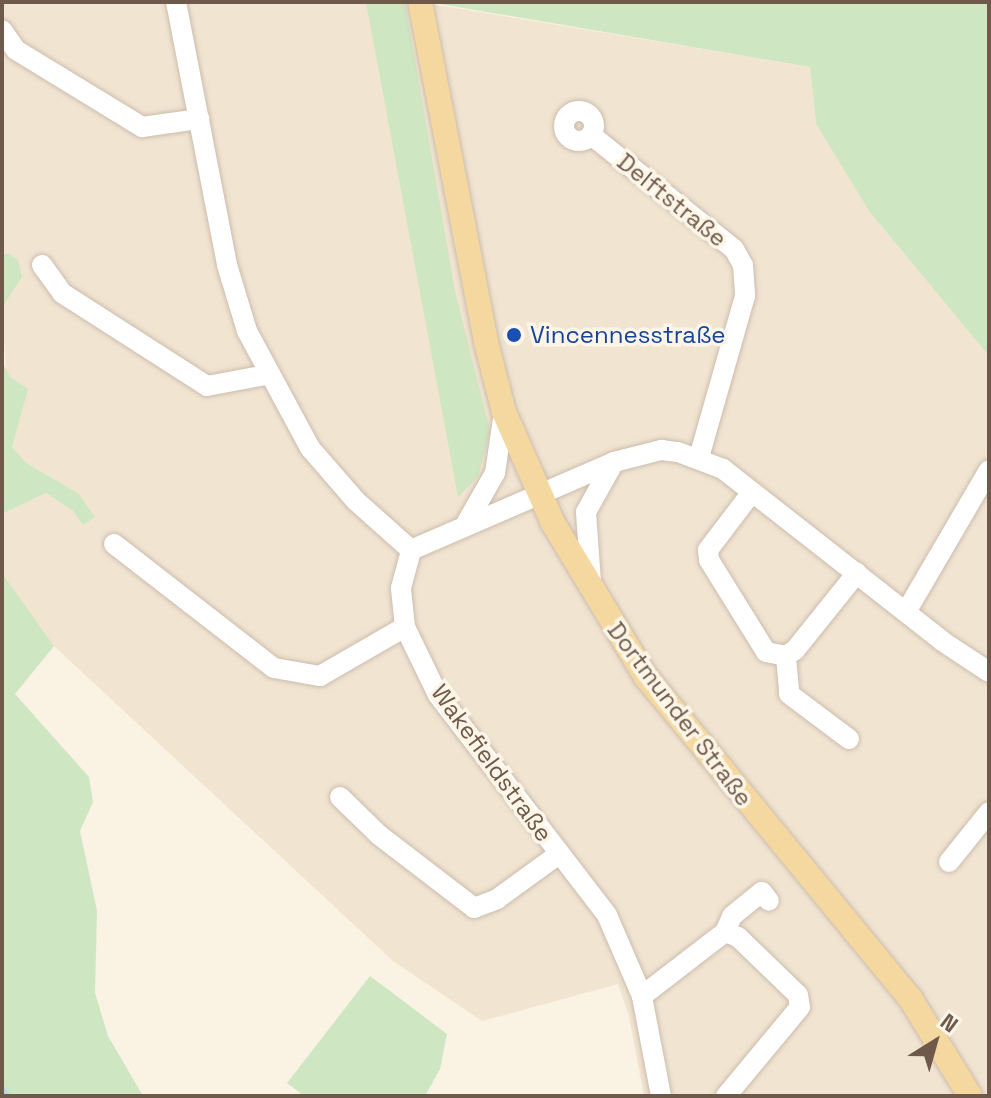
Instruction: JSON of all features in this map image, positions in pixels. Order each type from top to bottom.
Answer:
[{"type":"main road","name":"Dortmunder Straße","points":[[420,2],[472,287],[504,412],[539,493],[594,597],[646,677],[718,769],[910,998],[970,1096]]},
{"type":"street","points":[[176,2],[227,265],[266,375],[310,448],[356,501],[411,550],[467,522],[614,462],[661,450],[699,458],[752,492],[906,612],[989,672]]},
{"type":"street","points":[[2,30],[16,50],[142,127],[199,119]]},
{"type":"street","name":"Delftstraße","points":[[591,135],[734,249],[743,265],[745,296],[699,458]]},
{"type":"street","points":[[42,265],[62,293],[207,386],[266,375]]},
{"type":"street","points":[[467,522],[495,473],[504,412]]},
{"type":"street","points":[[594,597],[586,512],[614,462]]},
{"type":"street","points":[[906,612],[989,470]]},
{"type":"street","points":[[752,492],[716,538],[709,560],[766,652],[786,656]]},
{"type":"street","points":[[114,544],[274,668],[320,676],[405,627]]},
{"type":"street","name":"Wakefieldstraße","points":[[411,550],[401,588],[405,627],[438,695],[607,915],[642,996],[661,1096]]},
{"type":"street","points":[[849,739],[789,694],[786,656],[857,573]]},
{"type":"street","name":"Wakefieldstraße","points":[[340,797],[379,835],[474,908],[497,899],[559,854]]},
{"type":"street","points":[[949,862],[989,812]]},
{"type":"street","points":[[642,996],[725,932],[732,916],[762,892],[769,901]]},
{"type":"street","points":[[725,932],[738,937],[798,995],[800,1007],[726,1096]]},
{"type":"shaded area","points":[[2,2],[426,3],[810,67],[816,124],[869,211],[989,356],[989,1096],[644,1096],[629,1016],[618,984],[482,1021],[393,961],[54,646],[2,573],[2,514],[46,493],[73,511],[83,525],[78,493],[26,463],[11,447],[2,308],[22,277],[8,253],[2,255]]},
{"type":"green space","points":[[366,2],[405,2],[455,291],[490,431],[478,477],[458,497]]},
{"type":"green space","points":[[428,2],[989,2],[989,356],[869,211],[816,124],[810,67]]},
{"type":"green space","points":[[8,253],[18,260],[22,277],[2,308],[2,255]]},
{"type":"green space","points":[[2,361],[10,377],[28,389],[12,447],[26,463],[78,493],[95,517],[83,525],[73,511],[46,493],[2,514]]},
{"type":"green space","points":[[2,573],[54,646],[15,694],[89,777],[93,802],[80,831],[97,911],[95,993],[108,1036],[143,1096],[2,1096]]},
{"type":"green space","points":[[370,976],[447,1034],[440,1069],[425,1096],[304,1096],[287,1083]]},
{"type":"waterway","points":[[2,1088],[8,1096]]},
{"type":"place","name":"Vincennesstraße","points":[[514,335]]}]
